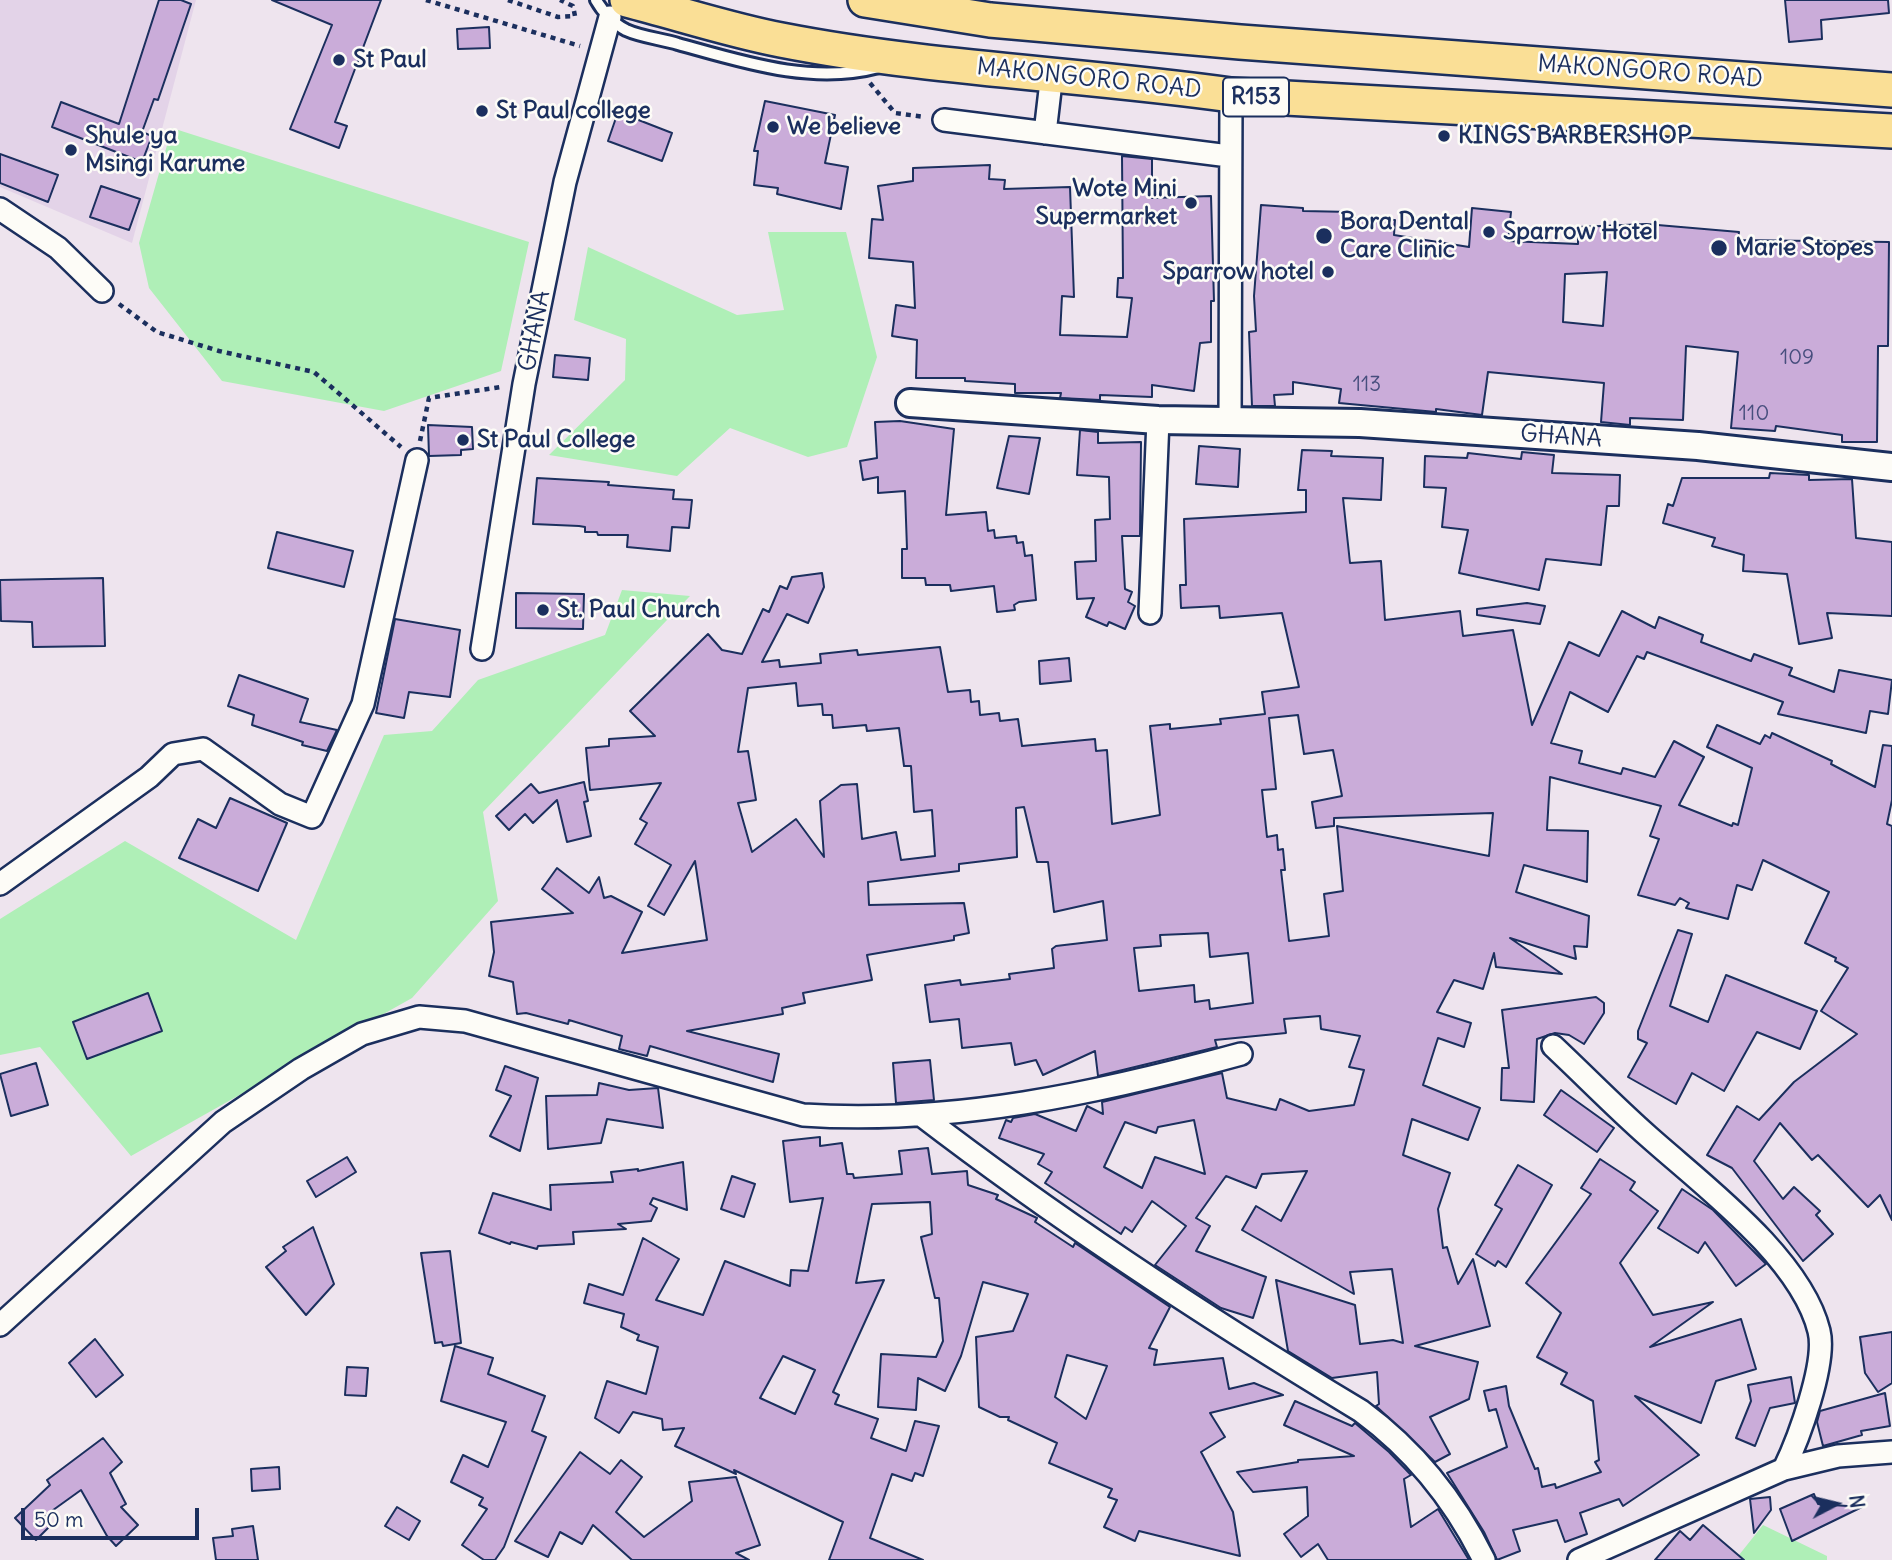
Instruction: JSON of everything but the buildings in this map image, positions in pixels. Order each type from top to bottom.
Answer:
[{"type":"main road","name":"MAKONGORO ROAD","points":[[865,0],[904,3],[990,20],[1227,41],[1892,90]]},
{"type":"main road","name":"MAKONGORO ROAD","points":[[618,8],[781,40],[919,60],[1231,95],[1892,131]]},
{"type":"street","name":"GHANA","points":[[482,649],[524,384],[565,182],[600,53],[618,8]]},
{"type":"street","points":[[1045,133],[1052,73]]},
{"type":"street","points":[[1230,423],[1228,156],[1231,95]]},
{"type":"street","points":[[944,120],[1228,156]]},
{"type":"street","points":[[0,209],[58,248],[102,291]]},
{"type":"street","name":"GHANA","points":[[910,403],[1158,420],[1360,424],[1698,446],[1892,467]]},
{"type":"street","points":[[1150,613],[1158,420]]},
{"type":"street","points":[[0,884],[149,776],[173,754],[203,749],[280,804],[312,817],[363,704],[417,460]]},
{"type":"street","points":[[0,1325],[223,1122],[301,1069],[362,1034],[419,1017],[465,1021],[803,1115],[861,1119],[922,1115],[1087,1093],[1241,1054]]},
{"type":"street","points":[[1553,1045],[1651,1139],[1710,1187],[1761,1239],[1810,1307],[1820,1333],[1820,1353],[1799,1438],[1784,1469]]},
{"type":"street","points":[[922,1115],[1008,1182],[1093,1240],[1361,1411],[1397,1437],[1466,1523],[1483,1560]]},
{"type":"street","points":[[1579,1560],[1784,1469],[1838,1456],[1892,1452]]},
{"type":"lane","points":[[596,0],[601,10],[618,8],[625,30],[758,66],[811,73],[861,72],[919,60]]},
{"type":"path","points":[[426,0],[600,53]]},
{"type":"path","points":[[508,0],[558,17],[575,16],[573,6],[560,0]]},
{"type":"path","points":[[861,72],[895,113],[944,120]]},
{"type":"path","points":[[102,291],[157,332],[219,351],[314,372],[417,460],[429,398],[524,384]]},
{"type":"shaded area","points":[[0,0],[196,0],[132,243],[0,187]]},
{"type":"green space","points":[[172,128],[529,242],[501,371],[384,411],[222,381],[149,288],[139,243]]},
{"type":"green space","points":[[768,232],[846,232],[877,357],[847,447],[808,457],[730,428],[677,476],[549,455],[625,380],[626,339],[574,320],[588,247],[737,315],[784,310]]},
{"type":"green space","points":[[622,590],[690,596],[483,812],[498,901],[412,998],[131,1156],[40,1047],[0,1055],[0,919],[125,841],[296,940],[384,735],[432,731],[478,680],[605,635]]},
{"type":"green space","points":[[1763,1525],[1827,1556],[1827,1560],[1735,1560]]},
{"type":"place","name":"St Paul","points":[[339,60]]},
{"type":"place","name":"St Paul college","points":[[482,111]]},
{"type":"place","name":"We believe","points":[[773,127]]},
{"type":"place","name":"KINGS BARBERSHOP","points":[[1444,136]]},
{"type":"place","name":"Shule ya Msingi Karume","points":[[71,150]]},
{"type":"place","name":"Wote Mini Supermarket","points":[[1191,203]]},
{"type":"place","name":"Sparrow Hotel","points":[[1489,232]]},
{"type":"place","name":"Bora Dental Care Clinic","points":[[1324,236]]},
{"type":"place","name":"Marie Stopes","points":[[1719,248]]},
{"type":"place","name":"Sparrow hotel","points":[[1328,272]]},
{"type":"place","name":"St Paul College","points":[[463,440]]},
{"type":"place","name":"St. Paul Church","points":[[543,610]]}]
